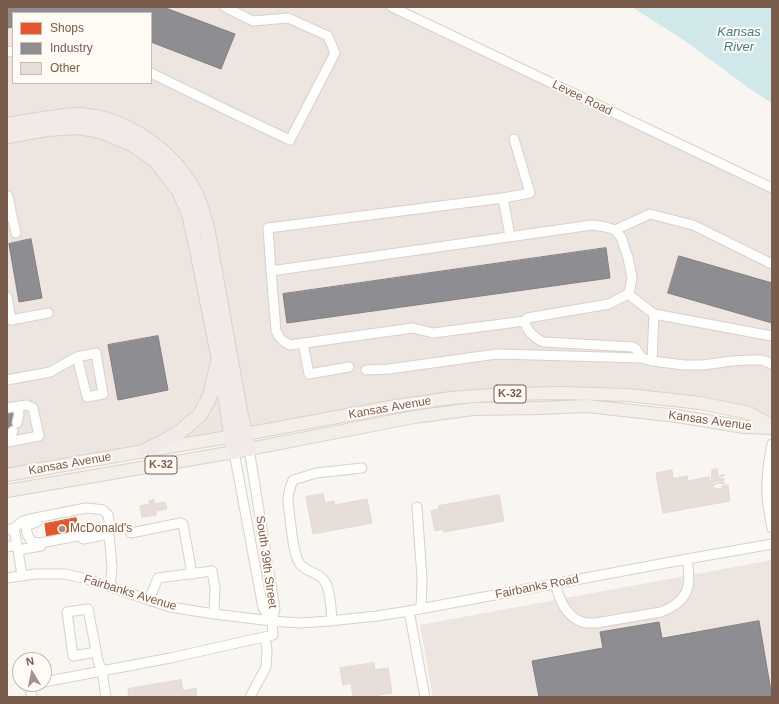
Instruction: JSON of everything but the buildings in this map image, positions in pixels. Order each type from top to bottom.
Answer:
[{"type":"highway","points":[[7,125],[49,117],[80,115],[106,120],[135,132],[163,151],[179,168],[192,188],[203,213],[208,233],[240,411],[239,436],[234,452]]},
{"type":"highway","points":[[7,136],[47,129],[78,127],[101,131],[132,144],[156,162],[179,192],[189,214],[218,360],[239,436],[249,449]]},
{"type":"highway","points":[[144,451],[181,431],[200,415],[210,396],[218,360]]},
{"type":"main road","name":"Kansas Avenue","points":[[7,475],[239,436],[396,406],[451,398],[505,394],[562,393],[628,395],[700,403],[749,413],[772,427]]},
{"type":"main road","name":"Kansas Avenue","points":[[7,491],[234,452],[414,417],[473,409],[587,406],[677,416],[744,427],[772,427]]},
{"type":"street","points":[[152,73],[290,140],[335,53],[328,36],[288,18],[253,21],[224,7]]},
{"type":"street","name":"Levee Road","points":[[392,7],[772,188]]},
{"type":"street","points":[[514,139],[530,193],[503,198],[268,228],[276,331],[279,337],[290,345],[413,328],[433,333],[526,324]]},
{"type":"street","points":[[8,196],[10,217],[16,233]]},
{"type":"street","points":[[503,198],[510,236]]},
{"type":"street","points":[[615,230],[650,214],[693,224],[772,264]]},
{"type":"street","points":[[271,271],[592,225],[606,227],[615,230],[621,237],[628,258],[632,277],[628,294],[609,304],[527,318],[526,324],[535,338],[539,341],[632,347],[636,349],[642,358]]},
{"type":"street","points":[[628,294],[654,314],[772,336]]},
{"type":"street","points":[[7,297],[11,320],[48,313]]},
{"type":"street","points":[[652,360],[654,314]]},
{"type":"street","points":[[303,343],[309,374],[349,367]]},
{"type":"street","points":[[7,380],[50,372],[77,357],[96,353],[103,394],[87,397],[77,357]]},
{"type":"street","points":[[366,370],[497,354],[642,358],[684,365],[703,365],[750,360],[762,360],[772,364]]},
{"type":"street","points":[[7,442],[15,427],[23,406]]},
{"type":"street","points":[[7,408],[23,406],[33,408],[39,436],[7,442]]},
{"type":"street","points":[[772,444],[766,480],[772,528]]},
{"type":"street","name":"South 39th Street","points":[[249,449],[275,609],[272,621]]},
{"type":"street","name":"South 39th Street","points":[[234,452],[263,608],[272,621]]},
{"type":"street","points":[[332,621],[330,597],[323,579],[306,570],[300,564],[296,552],[288,502],[290,487],[293,480],[316,473],[362,468]]},
{"type":"street","points":[[417,507],[422,578],[421,609]]},
{"type":"street","points":[[86,508],[87,510],[85,512],[33,522],[28,525],[26,529],[32,542],[40,543],[83,535],[88,536],[89,538]]},
{"type":"street","points":[[22,576],[18,547],[11,529],[30,519],[86,508],[103,510],[108,515],[110,527],[109,534],[112,567],[110,587]]},
{"type":"street","points":[[131,532],[183,524],[192,574]]},
{"type":"street","points":[[7,547],[57,544],[109,534]]},
{"type":"street","name":"Fairbanks Road","points":[[300,623],[377,616],[421,609],[687,558],[772,544]]},
{"type":"street","points":[[555,583],[562,604],[568,613],[585,623],[596,623],[661,612],[671,608],[679,602],[685,594],[689,579],[687,558]]},
{"type":"street","points":[[149,600],[158,578],[212,571],[215,588],[214,614]]},
{"type":"street","name":"Fairbanks Avenue","points":[[7,578],[35,574],[65,574],[88,579],[170,607],[214,614],[300,623]]},
{"type":"street","points":[[96,652],[73,656],[67,612],[88,609],[98,661],[102,671],[106,697]]},
{"type":"street","points":[[408,611],[425,697]]},
{"type":"street","points":[[52,680],[274,636],[272,621]]},
{"type":"street","points":[[250,697],[266,667],[267,650],[263,638]]},
{"type":"shaded area","points":[[7,7],[383,7],[772,188],[772,426],[700,403],[505,394],[7,475]]},
{"type":"shaded area","points":[[772,560],[772,697],[433,697],[420,625]]},
{"type":"water","name":"Kansas River","points":[[632,7],[772,7],[772,103],[750,89],[688,43]]},
{"type":"place","name":"McDonald's","points":[[62,529]]}]
